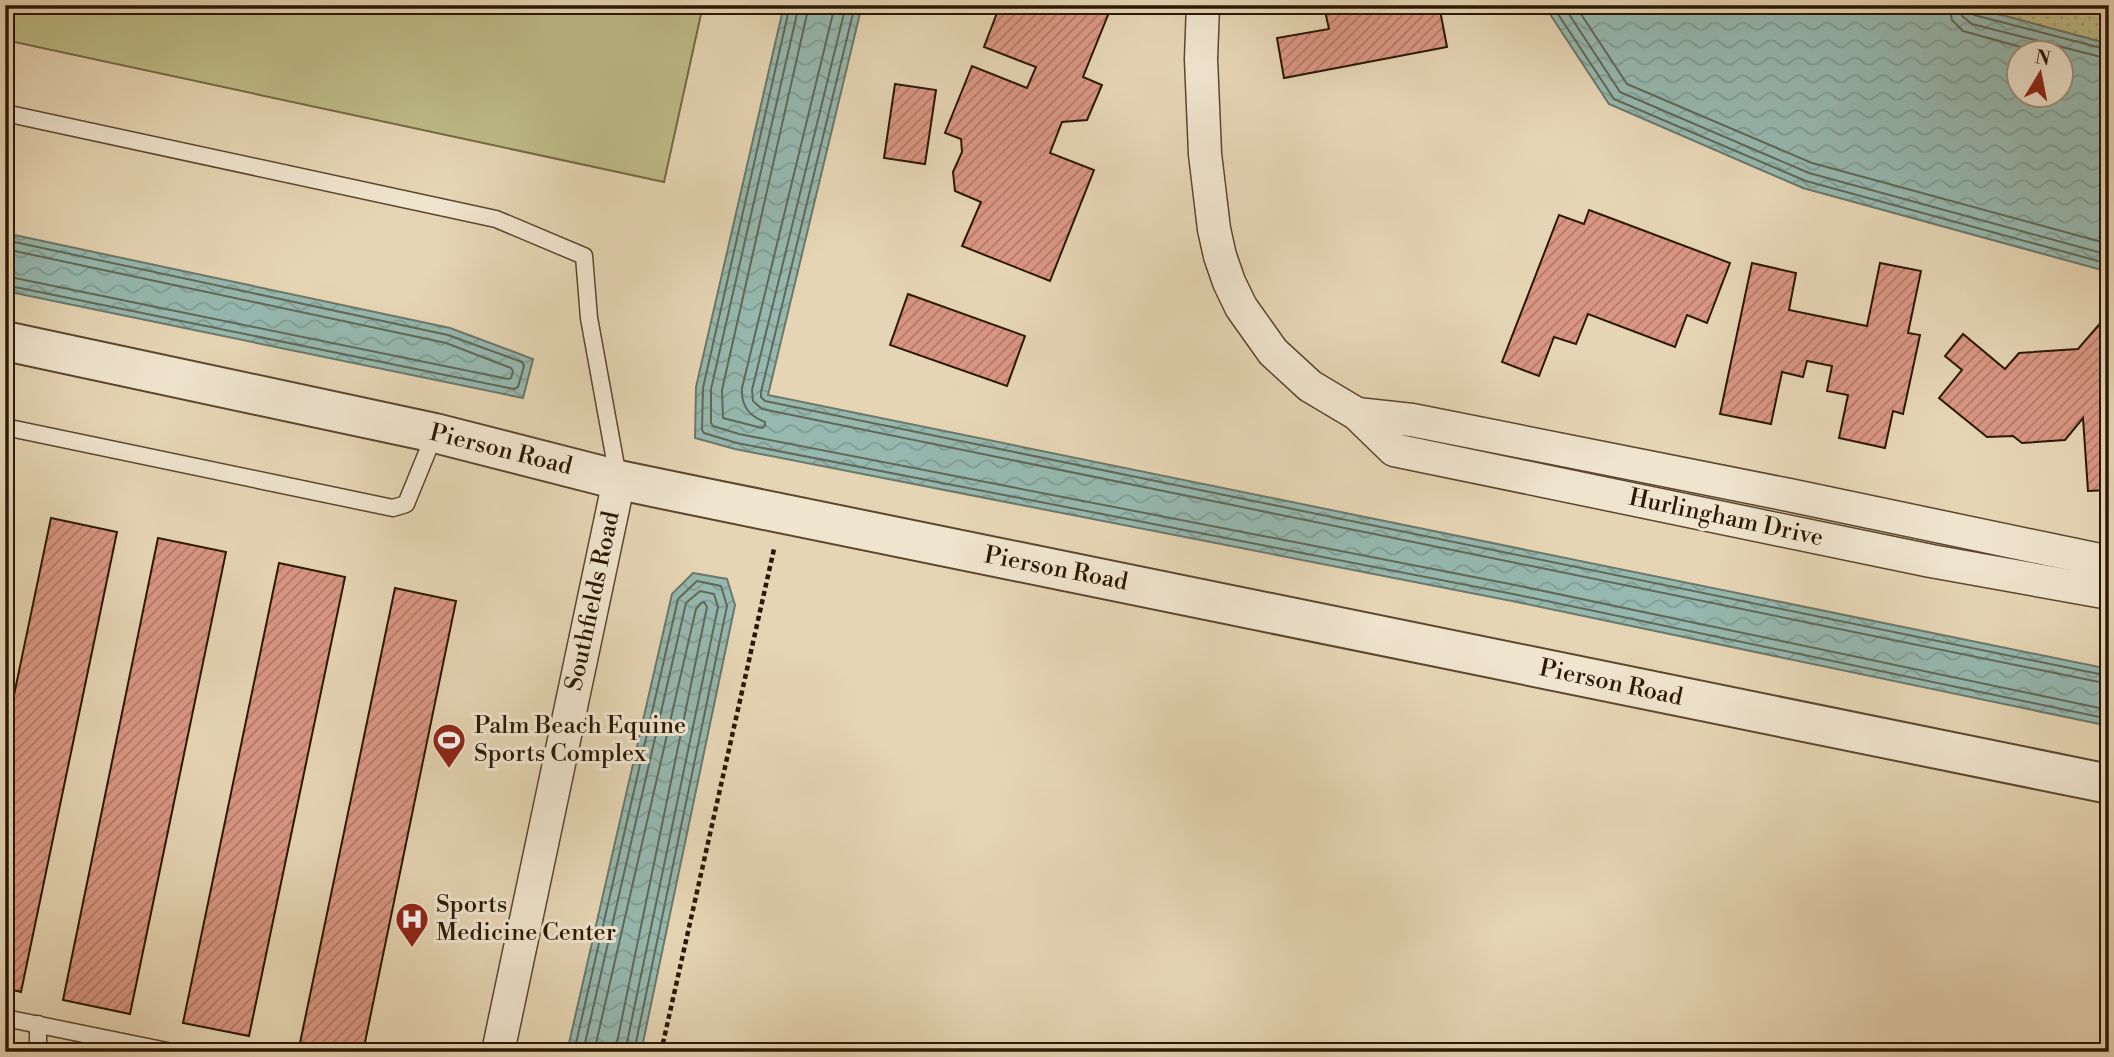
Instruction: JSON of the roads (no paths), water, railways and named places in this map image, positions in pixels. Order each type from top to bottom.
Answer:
[{"type":"street","name":"Hurlingham Drive","points":[[1203,5],[1201,59],[1205,154],[1214,229],[1229,282],[1242,310],[1273,352],[1310,386],[1357,414],[1394,450],[1931,561],[2109,593]]},
{"type":"street","name":"Pierson Road","points":[[5,341],[435,433],[619,480],[2109,784]]},
{"type":"street","name":"Hurlingham Drive","points":[[1357,414],[1439,425],[2109,562]]},
{"type":"street","name":"Southfields Road","points":[[498,1052],[619,480]]},
{"type":"lane","points":[[5,113],[496,219],[584,256],[589,318],[619,480]]},
{"type":"lane","points":[[5,427],[393,508],[406,504],[435,433]]},
{"type":"lane","points":[[5,1018],[172,1052]]},
{"type":"lane","points":[[38,1024],[38,1052]]},
{"type":"water","points":[[784,5],[862,5],[768,395],[2109,669],[2109,726],[1512,601],[735,449],[695,438],[696,387]]},
{"type":"water","points":[[1544,5],[1964,5],[2109,44],[2109,272],[1803,188],[1609,104]]},
{"type":"water","points":[[5,233],[450,328],[533,359],[523,398],[5,291]]},
{"type":"water","points":[[693,573],[727,579],[735,605],[641,1052],[567,1052],[672,594]]},
{"type":"place","name":"Palm Beach Equine Sports Complex","points":[[449,770]]},
{"type":"place","name":"Sports Medicine Center","points":[[412,949]]}]
